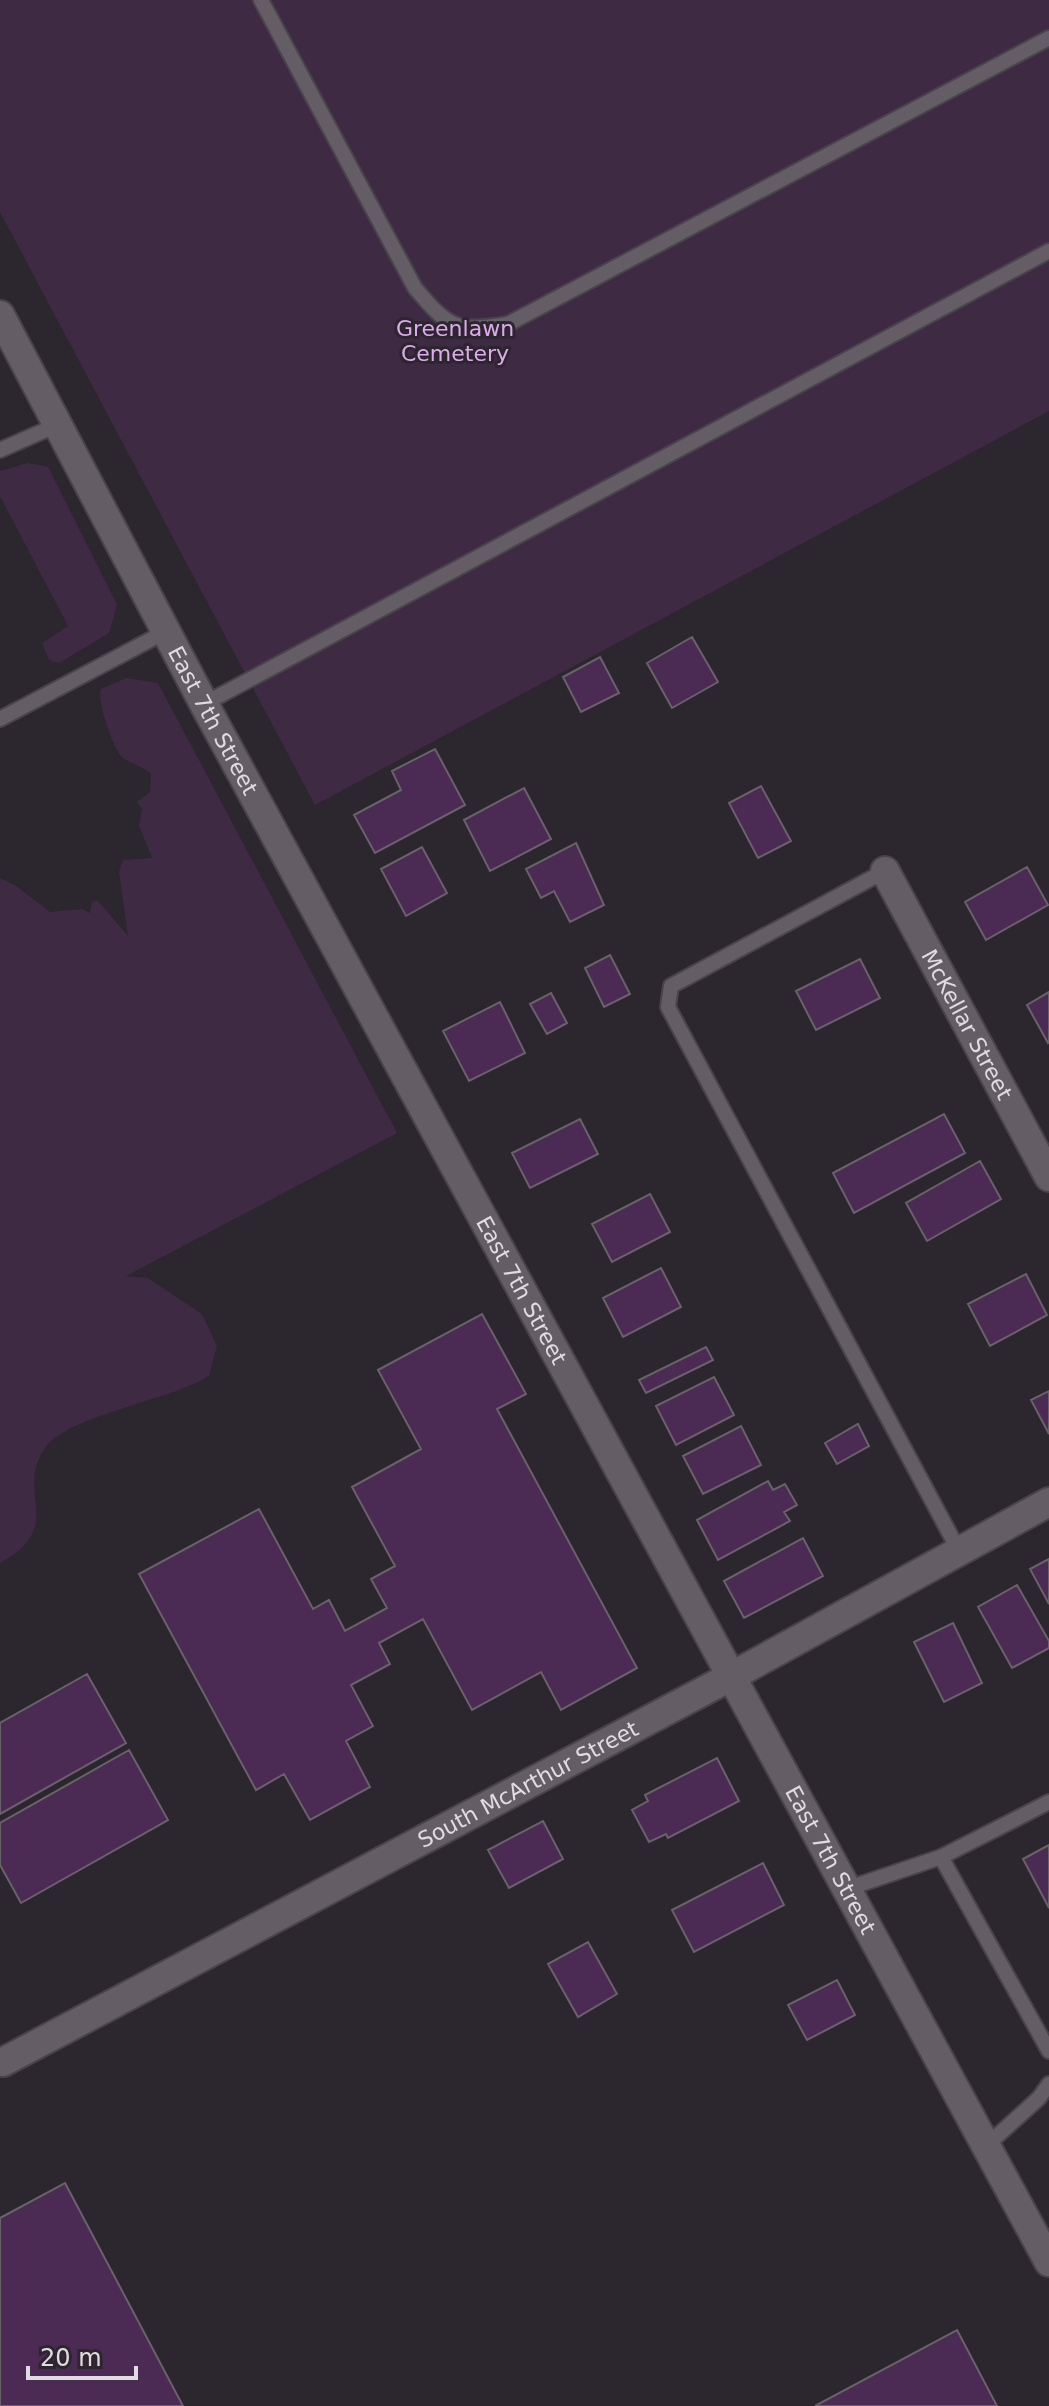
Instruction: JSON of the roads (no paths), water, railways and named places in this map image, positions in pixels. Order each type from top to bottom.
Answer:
[{"type":"street","name":"East 7th Street","points":[[0,315],[204,704],[1049,2262]]},
{"type":"street","name":"McKellar Street","points":[[885,871],[1049,1177]]},
{"type":"street","name":"South McArthur Street","points":[[2,2063],[732,1676],[1049,1502]]},
{"type":"lane","points":[[261,0],[415,288],[443,321],[474,329],[508,324],[1049,38]]},
{"type":"lane","points":[[204,704],[1049,251]]},
{"type":"lane","points":[[0,450],[57,425]]},
{"type":"lane","points":[[0,719],[167,631]]},
{"type":"lane","points":[[885,871],[671,986],[668,1007],[959,1551]]},
{"type":"lane","points":[[846,1889],[941,1857],[1049,1802]]},
{"type":"lane","points":[[941,1857],[1049,2051]]},
{"type":"lane","points":[[986,2146],[1039,2098],[1049,2084]]},
{"type":"park label","name":"Greenlawn Cemetery","points":[[455,340]]}]
